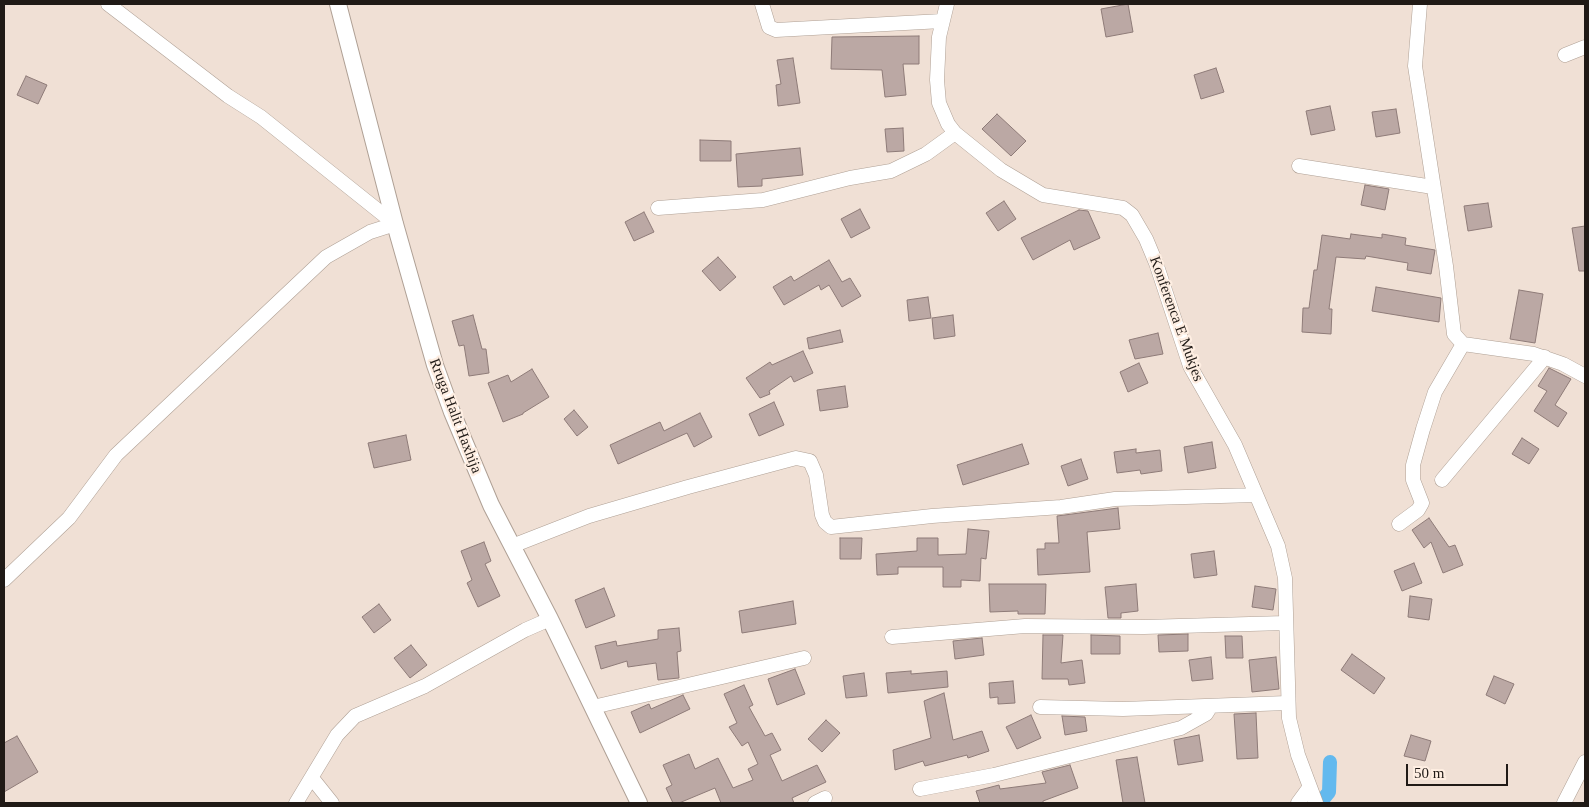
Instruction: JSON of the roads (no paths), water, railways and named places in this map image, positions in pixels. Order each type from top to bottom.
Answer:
[{"type":"street","points":[[108,4],[228,96],[261,117],[395,224]]},
{"type":"street","name":"Rruga Halit Haxhija","points":[[338,4],[395,224],[438,373],[474,468],[639,803]]},
{"type":"street","points":[[762,4],[769,27],[776,30],[942,21]]},
{"type":"street","name":"Konferenca E Mukjes","points":[[947,4],[937,52],[938,92],[943,113],[955,133],[1001,170],[1043,195],[1059,199],[1110,204],[1123,208],[1132,215],[1156,263],[1190,366],[1235,445],[1282,561],[1285,578],[1286,703],[1295,746],[1314,797]]},
{"type":"street","points":[[1420,4],[1414,66],[1446,266],[1454,334],[1463,344],[1545,357],[1585,376]]},
{"type":"street","points":[[1565,56],[1585,47]]},
{"type":"street","points":[[658,208],[763,200],[850,178],[891,171],[926,154],[955,133]]},
{"type":"street","points":[[1299,166],[1432,187]]},
{"type":"street","points":[[5,578],[69,518],[116,455],[320,263],[347,243],[370,232],[395,224]]},
{"type":"street","points":[[1399,524],[1418,510],[1422,504],[1414,480],[1414,465],[1422,429],[1435,392],[1463,344]]},
{"type":"street","points":[[1442,480],[1545,357]]},
{"type":"street","points":[[512,546],[589,516],[796,458],[810,461],[816,475],[822,515],[825,522],[831,527],[932,516],[1061,507],[1115,499],[1256,494]]},
{"type":"street","points":[[296,803],[337,735],[355,716],[425,686],[525,630],[550,619]]},
{"type":"street","points":[[892,637],[1025,626],[1144,627],[1285,623]]},
{"type":"street","points":[[593,707],[804,658]]},
{"type":"street","points":[[1040,707],[1122,709],[1286,703]]},
{"type":"street","points":[[920,789],[994,775],[1181,728],[1206,714],[1211,706]]},
{"type":"street","points":[[1564,803],[1585,762]]},
{"type":"street","points":[[312,778],[332,803]]},
{"type":"street","points":[[1298,803],[1314,797]]},
{"type":"waterway","points":[[1320,803],[1329,792],[1330,762]]}]
